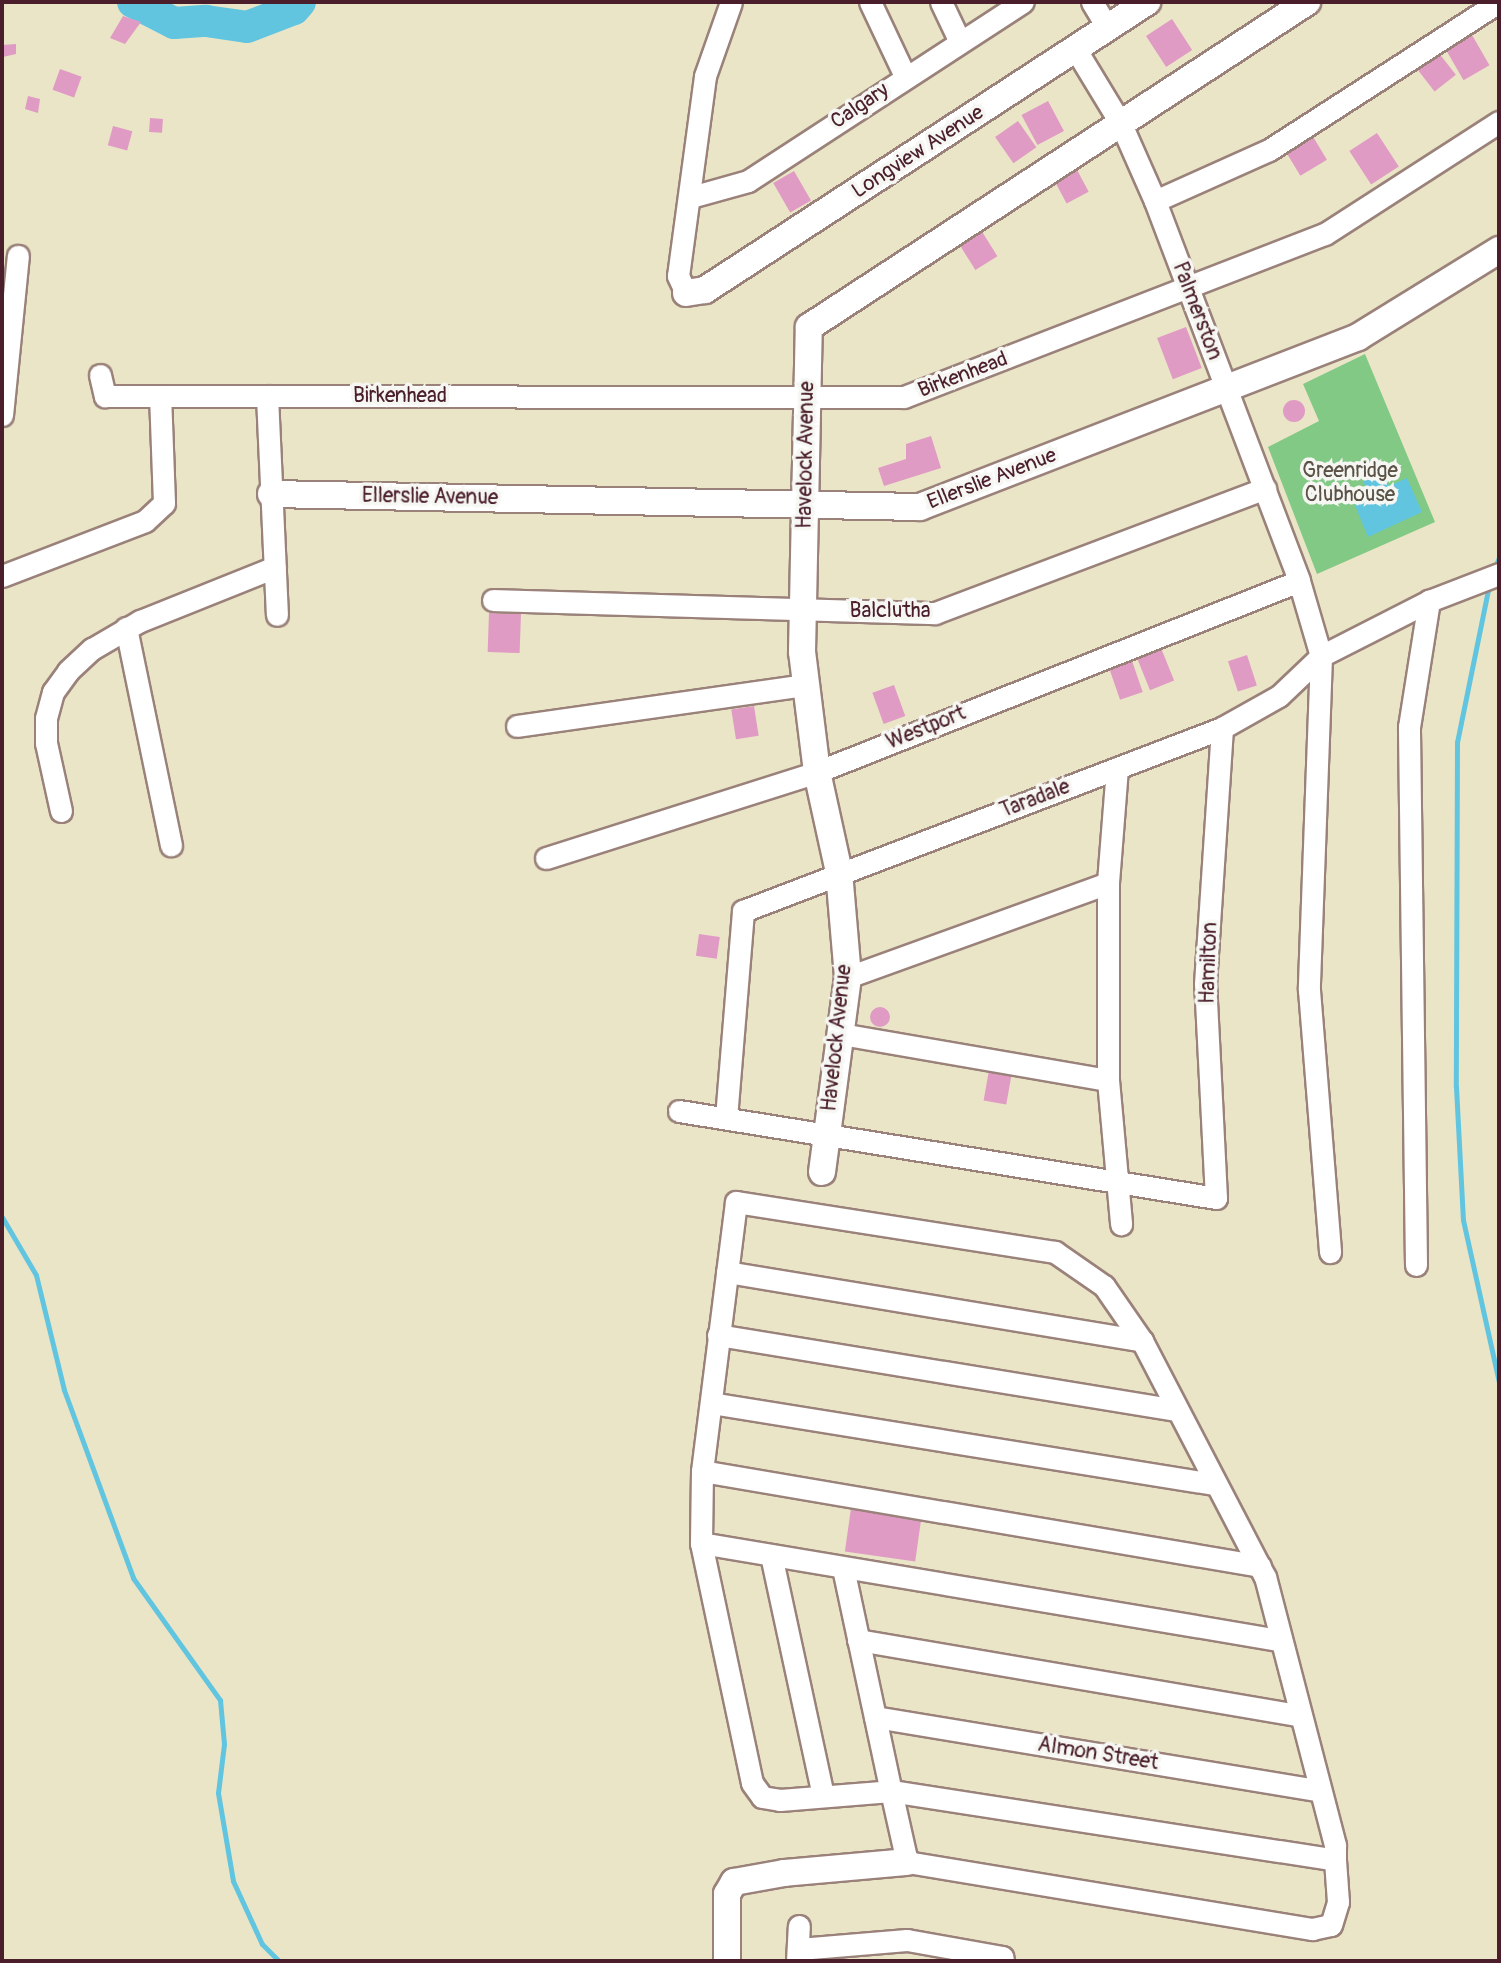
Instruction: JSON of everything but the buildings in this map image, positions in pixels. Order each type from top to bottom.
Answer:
[{"type":"street","points":[[686,293],[678,276],[691,197],[705,76],[731,2]]},
{"type":"street","points":[[870,2],[905,76]]},
{"type":"street","points":[[941,2],[960,42]]},
{"type":"street","points":[[1092,2],[1107,27]]},
{"type":"street","name":"Longview Avenue","points":[[686,293],[705,290],[1147,2]]},
{"type":"street","name":"Havelock Avenue","points":[[822,1172],[848,977],[839,872],[817,772],[804,685],[809,327],[1307,2]]},
{"type":"street","points":[[1155,201],[1269,150],[1499,2]]},
{"type":"street","name":"Calgary","points":[[691,197],[748,181],[1019,3]]},
{"type":"street","name":"Palmerston","points":[[1076,50],[1121,124],[1155,201],[1299,581],[1321,656],[1309,990],[1331,1252]]},
{"type":"street","name":"Birkenhead","points":[[100,375],[105,396],[904,397],[1189,290],[1325,234],[1499,122]]},
{"type":"street","name":"Ellerslie Avenue","points":[[271,494],[920,507],[1358,337],[1499,250]]},
{"type":"street","points":[[2,415],[18,256]]},
{"type":"street","points":[[2,576],[145,521],[164,503],[160,396]]},
{"type":"street","points":[[267,396],[276,615]]},
{"type":"street","name":"Balclutha","points":[[493,600],[935,613],[1265,488]]},
{"type":"street","points":[[61,811],[46,743],[53,692],[92,649],[126,628],[275,567]]},
{"type":"street","name":"Taradale","points":[[726,1118],[743,911],[839,872],[1222,728],[1279,696],[1321,656],[1429,601],[1499,574]]},
{"type":"street","name":"Westport","points":[[546,858],[817,772],[1299,581]]},
{"type":"street","points":[[1416,1265],[1409,727],[1429,601]]},
{"type":"street","points":[[126,628],[171,845]]},
{"type":"street","points":[[517,726],[804,685]]},
{"type":"street","name":"Hamilton","points":[[1115,1181],[1216,1198],[1205,984],[1222,728]]},
{"type":"street","points":[[1117,768],[1108,883],[1108,1080],[1115,1181],[1121,1224]]},
{"type":"street","points":[[848,977],[1108,883]]},
{"type":"street","points":[[841,1034],[1108,1080]]},
{"type":"street","points":[[679,1111],[1115,1181]]},
{"type":"street","points":[[727,1961],[727,1894],[734,1882],[784,1873],[907,1862],[1321,1929],[1331,1925],[1337,1914],[1335,1860],[1320,1791],[1260,1566],[1174,1410],[1142,1341],[1104,1286],[1055,1252],[736,1202],[702,1471],[701,1543],[752,1783],[762,1797],[780,1800],[891,1791],[1335,1860]]},
{"type":"street","points":[[727,1272],[1142,1341]]},
{"type":"street","points":[[718,1335],[1174,1410]]},
{"type":"street","points":[[711,1403],[1214,1484]]},
{"type":"street","points":[[702,1471],[1260,1566]]},
{"type":"street","points":[[701,1543],[1279,1640]]},
{"type":"street","points":[[771,1555],[822,1795]]},
{"type":"street","points":[[843,1568],[907,1862]]},
{"type":"street","points":[[858,1640],[1301,1716]]},
{"type":"street","name":"Almon Street","points":[[875,1717],[1320,1791]]},
{"type":"street","points":[[799,1926],[798,1955],[907,1940],[1002,1956],[1003,1961]]},
{"type":"green space","name":"Greenridge Clubhouse","points":[[1365,354],[1435,522],[1317,574],[1268,447],[1319,421],[1303,384]]},
{"type":"water","points":[[1383,473],[1389,486],[1407,478],[1422,512],[1368,537],[1354,503],[1369,495],[1363,481]]},
{"type":"waterway","points":[[133,2],[174,23],[206,21],[247,27],[294,9],[300,2]]},
{"type":"waterway","points":[[1494,569],[1499,558]]},
{"type":"waterway","points":[[1489,585],[1457,742],[1456,1087],[1463,1220],[1499,1383]]},
{"type":"waterway","points":[[2,1217],[36,1275],[64,1390],[133,1578],[220,1700],[224,1744],[218,1793],[233,1881],[262,1944],[279,1961]]}]
